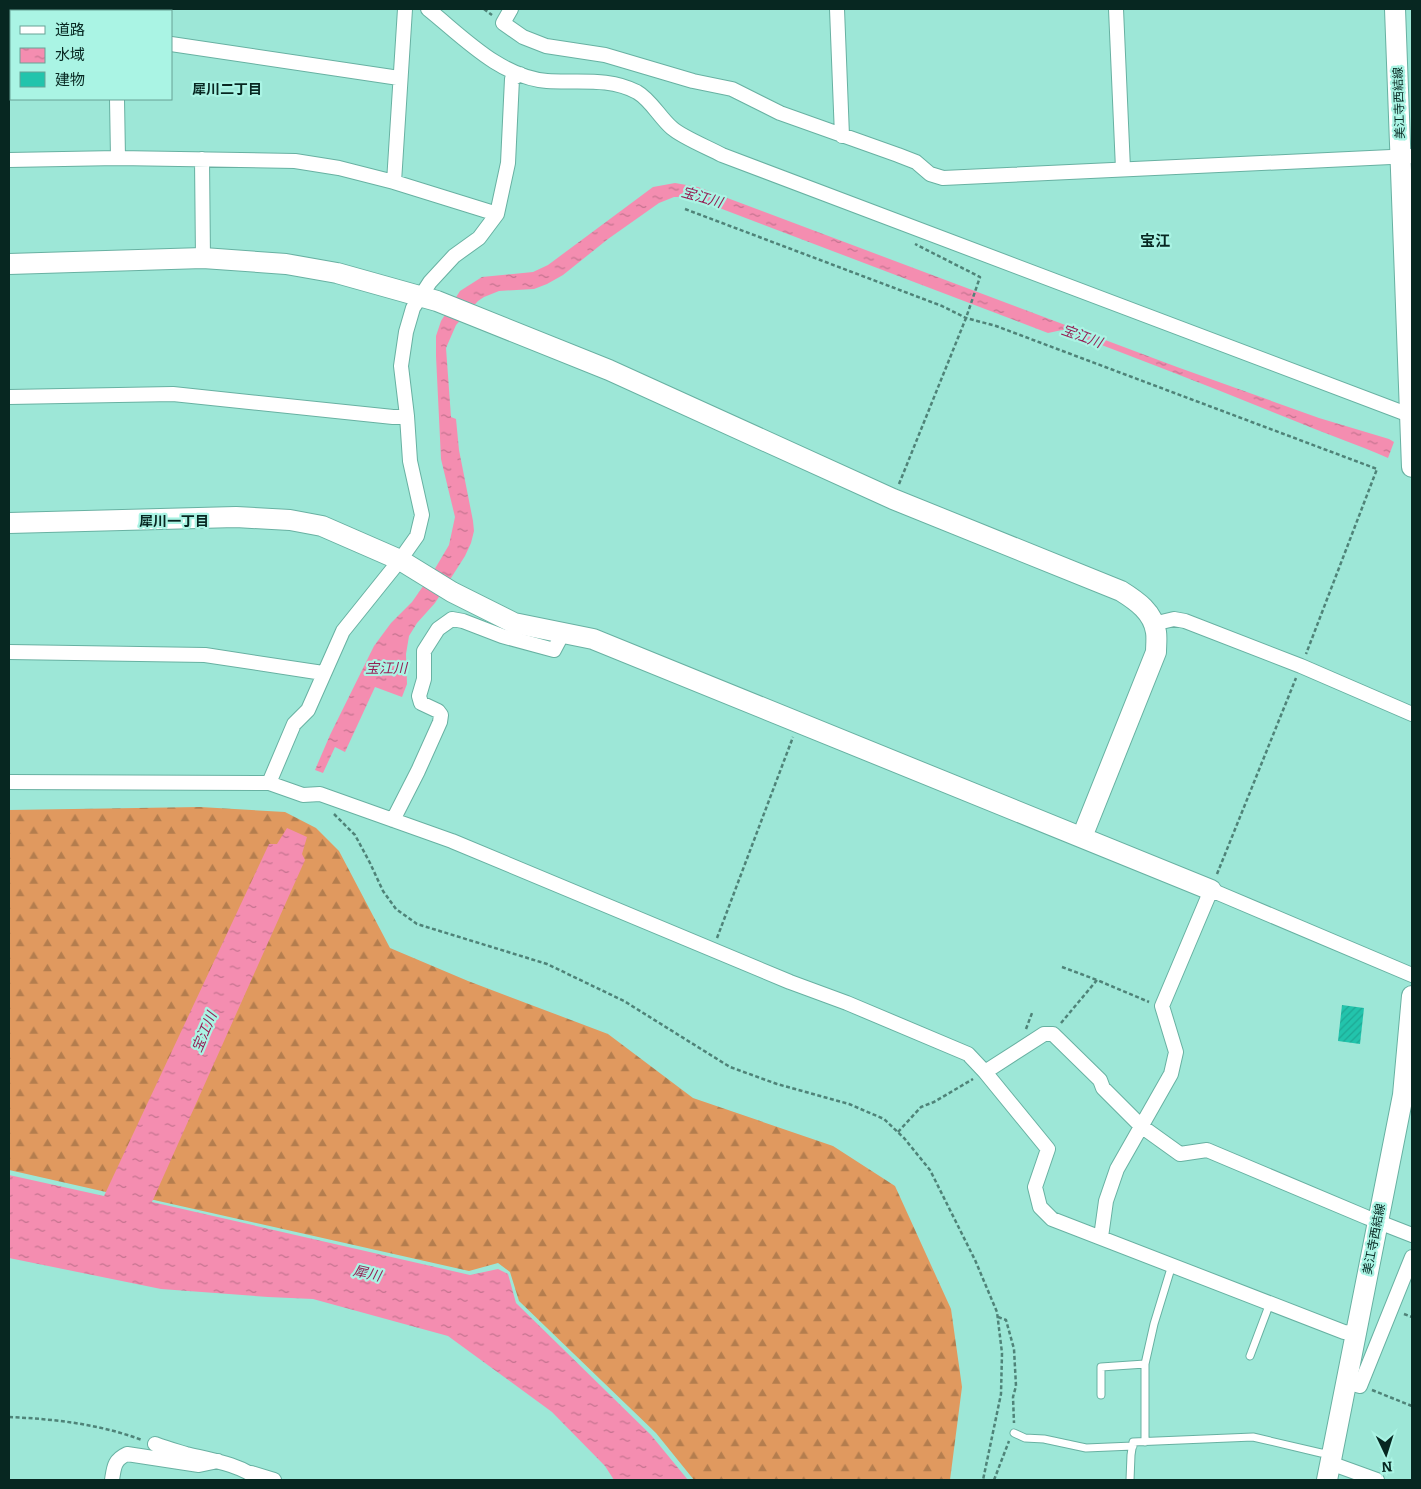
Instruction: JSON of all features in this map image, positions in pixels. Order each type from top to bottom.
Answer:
[{"type":"street","points":[[394,182],[399,78],[405,9]]},
{"type":"street","points":[[428,9],[490,60],[520,74],[546,81],[612,84],[638,93],[672,129],[722,155],[1411,416]]},
{"type":"street","points":[[510,9],[503,23],[523,37],[546,46],[605,55],[693,81],[732,89],[780,113],[916,162],[930,174],[943,178],[1407,157]]},
{"type":"street","points":[[838,9],[842,136]]},
{"type":"street","points":[[1116,9],[1123,169]]},
{"type":"street","name":"美江寺西結線","points":[[1395,9],[1407,157],[1412,467]]},
{"type":"street","points":[[172,44],[399,78]]},
{"type":"street","points":[[428,299],[430,282],[454,256],[479,238],[497,214],[508,163],[512,79],[520,74]]},
{"type":"street","points":[[118,100],[118,158]]},
{"type":"street","points":[[9,160],[118,158],[295,161],[339,168],[394,182],[497,214]]},
{"type":"street","points":[[202,160],[203,258]]},
{"type":"street","points":[[9,264],[203,258],[286,264],[365,280],[428,299],[609,370],[893,499],[1121,591],[1141,604],[1153,624],[1156,632],[1156,652],[1082,837]]},
{"type":"street","points":[[269,783],[294,724],[308,710],[343,631],[404,563],[416,536],[422,515],[410,461],[401,366],[406,332],[413,308],[428,299]]},
{"type":"street","points":[[9,397],[173,394],[393,417],[407,416]]},
{"type":"street","points":[[9,524],[236,517],[290,520],[322,526],[404,563],[452,592],[514,623],[593,639],[1082,837],[1412,975]]},
{"type":"street","points":[[1153,624],[1174,618],[1186,621],[1301,666],[1412,714]]},
{"type":"street","points":[[393,820],[440,722],[441,715],[438,711],[420,704],[419,696],[424,679],[424,651],[438,629],[452,620],[463,621],[502,636],[554,650],[563,633]]},
{"type":"street","points":[[9,652],[204,655],[323,673]]},
{"type":"street","points":[[9,782],[269,783],[303,795],[320,794],[461,845],[968,1054],[1048,1149],[1035,1187],[1040,1208],[1052,1219],[1344,1332],[1355,1333]]},
{"type":"street","points":[[1101,1237],[1106,1201],[1117,1169],[1171,1074],[1176,1052],[1162,1006],[1211,890]]},
{"type":"street","name":"美江寺西結線","points":[[1330,1465],[1352,1384],[1355,1333],[1403,1096],[1412,996]]},
{"type":"street","points":[[985,1072],[1044,1034],[1053,1034],[1100,1080],[1103,1088],[1141,1126],[1180,1154],[1207,1150],[1412,1235]]},
{"type":"street","points":[[1352,1384],[1412,1257]]},
{"type":"street","points":[[156,1444],[184,1454],[218,1461],[255,1476],[274,1480]]},
{"type":"street","points":[[112,1480],[118,1458],[126,1454],[199,1465],[218,1461]]},
{"type":"street","points":[[1330,1465],[1377,1480]]},
{"type":"lane","points":[[1145,1442],[1145,1364],[1154,1324],[1172,1265]]},
{"type":"lane","points":[[1250,1356],[1270,1303]]},
{"type":"lane","points":[[1101,1394],[1101,1366],[1145,1364]]},
{"type":"lane","points":[[1014,1433],[1024,1438],[1044,1439],[1079,1447],[1133,1446]]},
{"type":"lane","points":[[1130,1480],[1134,1442],[1253,1437],[1320,1452],[1330,1465]]},
{"type":"path","points":[[685,209],[942,306],[966,318],[996,326],[1378,469],[1211,890]]},
{"type":"path","points":[[893,499],[966,318],[980,278],[911,242]]},
{"type":"path","points":[[712,949],[799,722]]},
{"type":"path","points":[[328,810],[355,835],[383,891],[396,909],[417,924],[547,964],[624,1001],[730,1067],[777,1084],[849,1104],[884,1119],[904,1138],[930,1170],[975,1260],[998,1317],[1002,1353],[1001,1394],[983,1480]]},
{"type":"path","points":[[1062,966],[1155,1005],[1162,1006]]},
{"type":"path","points":[[1053,1034],[1097,980]]},
{"type":"path","points":[[898,1132],[921,1107],[934,1102],[985,1072]]},
{"type":"path","points":[[998,1317],[1006,1320],[1014,1350],[1016,1386],[1013,1397],[1014,1423]]},
{"type":"path","points":[[1352,1384],[1412,1406]]},
{"type":"path","points":[[9,1417],[69,1422],[114,1430],[156,1444]]},
{"type":"path","points":[[994,1480],[1008,1442],[1014,1433]]},
{"type":"green space","points":[[200,807],[285,812],[316,828],[339,851],[390,948],[468,981],[608,1034],[693,1098],[833,1146],[895,1186],[951,1309],[962,1387],[950,1480],[694,1480],[656,1433],[519,1301],[510,1272],[498,1263],[469,1271],[154,1200],[106,1192],[9,1170],[9,810]]},
{"type":"water","name":"宝江川","points":[[675,183],[698,187],[1177,367],[1319,418],[1394,442],[1388,458],[1062,330],[1048,333],[709,204],[684,197],[674,197],[659,203],[608,239],[563,275],[534,289],[499,291],[484,297],[456,325],[446,348],[451,417],[456,419],[459,450],[473,521],[474,531],[471,543],[465,556],[435,603],[417,623],[409,636],[406,654],[407,684],[402,697],[375,687],[345,752],[335,747],[323,773],[315,770],[374,646],[391,623],[412,602],[449,545],[455,517],[441,459],[436,336],[441,321],[460,291],[482,277],[533,272],[548,265],[653,187]]},
{"type":"water","name":"犀川","points":[[287,828],[307,837],[302,854],[305,860],[152,1202],[470,1275],[498,1269],[508,1274],[516,1303],[651,1435],[688,1480],[614,1480],[605,1466],[552,1412],[448,1336],[313,1299],[161,1289],[9,1258],[9,1175],[104,1196],[269,844],[277,844]]},
{"type":"building","points":[[1342,1005],[1364,1008],[1360,1044],[1338,1041]]},
{"type":"district","name":"犀川二丁目","points":[[227,89]]},
{"type":"district","name":"宝江","points":[[1155,241]]},
{"type":"district","name":"犀川一丁目","points":[[174,521]]}]
